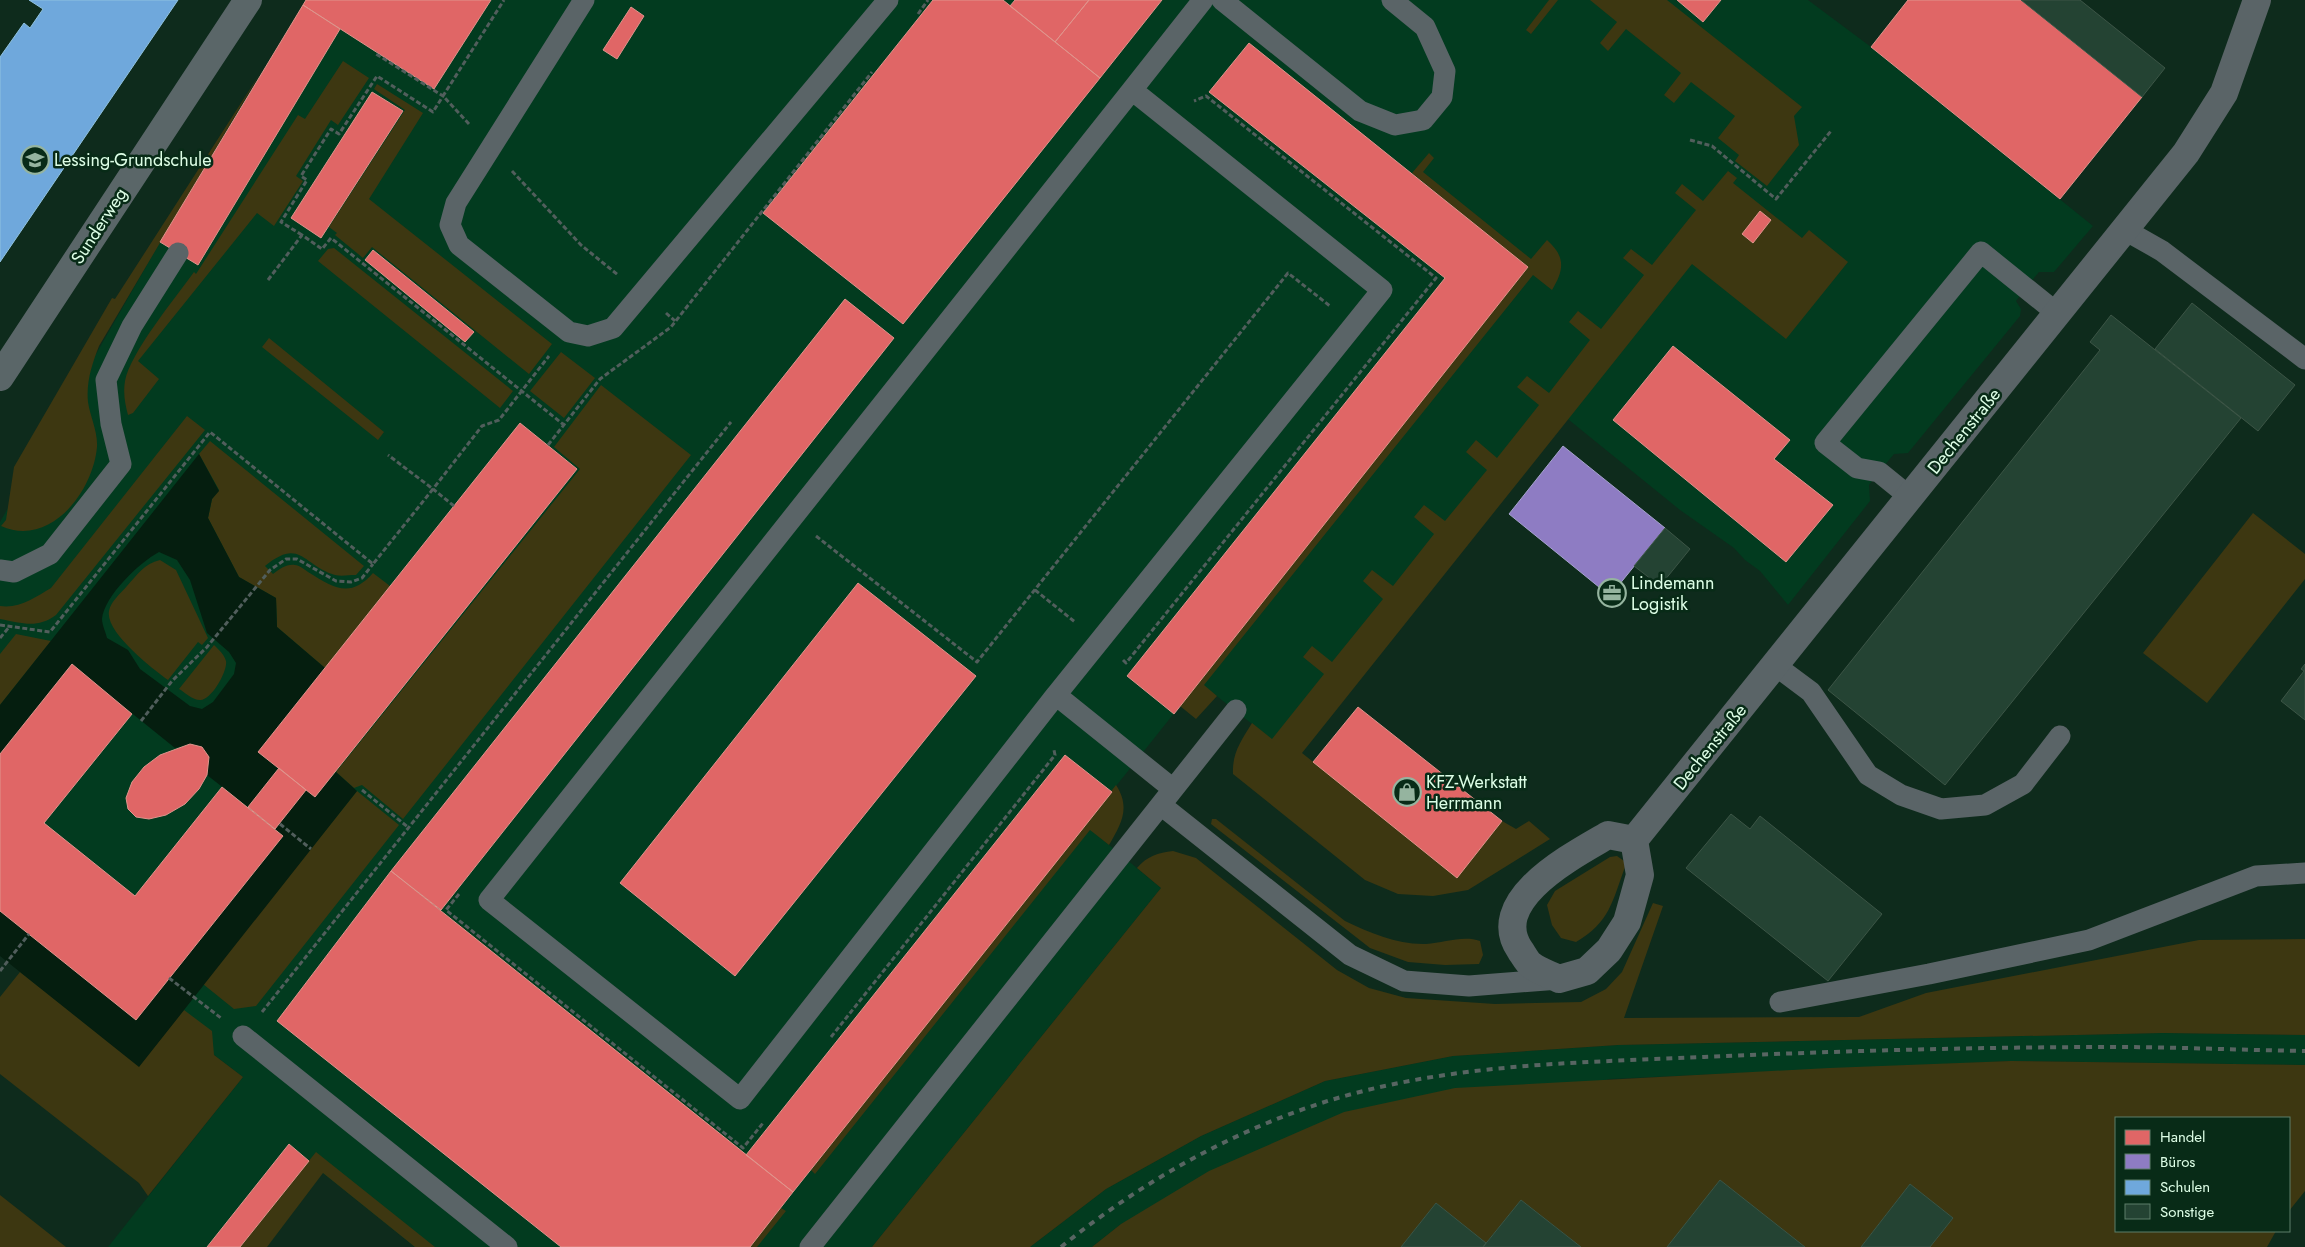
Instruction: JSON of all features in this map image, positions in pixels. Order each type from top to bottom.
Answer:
[{"type":"main road","name":"Sunderweg","points":[[0,377],[248,0]]},
{"type":"street","name":"Dechenstraße","points":[[1634,840],[1911,498],[2186,153],[2224,93],[2257,0]]},
{"type":"street","points":[[1608,835],[1634,840],[1640,875],[1626,922],[1609,950],[1587,971],[1559,979],[1531,965],[1514,940],[1514,917],[1527,892],[1563,861],[1608,835]]},
{"type":"lane","points":[[584,0],[456,203],[450,225],[460,245],[569,332],[588,336],[613,328],[888,0]]},
{"type":"lane","points":[[1132,90],[1382,290],[1056,695],[740,1099],[489,900],[1203,0]]},
{"type":"lane","points":[[1222,0],[1360,111],[1395,125],[1423,120],[1442,97],[1445,72],[1425,27],[1392,0]]},
{"type":"lane","points":[[2125,230],[2162,251],[2305,359]]},
{"type":"lane","points":[[1911,498],[1879,472],[1857,468],[1824,443],[1981,252],[2058,314]]},
{"type":"lane","points":[[0,570],[14,572],[50,554],[122,464],[111,424],[106,380],[132,326],[178,253]]},
{"type":"lane","points":[[1776,666],[1811,692],[1868,775],[1901,795],[1941,809],[1985,804],[2023,784],[2060,736]]},
{"type":"lane","points":[[1056,695],[1167,797],[1350,955],[1404,981],[1469,986],[1559,979]]},
{"type":"lane","points":[[810,1247],[1236,710]]},
{"type":"lane","points":[[1780,1002],[2089,940],[2256,876],[2305,873]]},
{"type":"lane","points":[[243,1036],[507,1247]]},
{"type":"path","points":[[504,0],[432,112],[377,76],[339,134],[331,129],[301,176],[308,180],[281,222],[322,249],[331,238],[564,425]]},
{"type":"path","points":[[916,15],[928,0]]},
{"type":"path","points":[[377,52],[376,54],[443,96],[581,245],[675,321]]},
{"type":"path","points":[[548,445],[600,379],[671,327],[874,69]]},
{"type":"path","points":[[1690,140],[1712,146],[1776,199],[1831,131]]},
{"type":"path","points":[[268,280],[302,235]]},
{"type":"path","points":[[793,518],[977,662],[1288,273],[1354,325]]},
{"type":"path","points":[[141,721],[172,681],[207,647],[270,570],[286,559],[297,559],[336,581],[352,582],[362,578],[482,426],[499,420],[569,332]]},
{"type":"path","points":[[243,1036],[731,422]]},
{"type":"path","points":[[0,625],[50,632],[210,432],[373,564]]},
{"type":"path","points":[[388,454],[454,506]]},
{"type":"path","points":[[0,638],[10,626]]},
{"type":"path","points":[[829,1040],[1056,755],[1041,714]]},
{"type":"path","points":[[362,790],[408,828]]},
{"type":"path","points":[[280,824],[310,849]]},
{"type":"path","points":[[464,887],[446,910],[743,1148],[768,1117]]},
{"type":"path","points":[[0,971],[29,934]]},
{"type":"path","points":[[169,978],[194,996]]},
{"type":"shaded area","points":[[307,0],[1808,0],[1871,47],[2093,226],[2054,272],[2039,272],[2026,288],[2016,301],[2021,309],[2020,316],[1908,453],[1894,454],[1879,472],[1869,485],[1870,501],[1788,605],[1760,571],[1745,560],[1734,548],[1680,510],[1553,407],[1281,747],[1199,682],[1085,825],[1161,888],[872,1247],[415,1247],[318,1169],[258,1247],[108,1247],[243,1077],[214,1055],[159,991],[136,1020],[0,911],[0,522],[160,242]]},
{"type":"shaded area","points":[[1549,0],[1558,0],[1531,34],[1526,30]]},
{"type":"shaded area","points":[[1590,0],[1667,0],[1802,107],[1794,116],[1799,145],[1767,186],[1735,161],[1739,155],[1718,138],[1735,116],[1691,82],[1674,103],[1664,95],[1681,73],[1626,29],[1608,51],[1600,43],[1617,22]]},
{"type":"shaded area","points":[[343,61],[369,78],[338,125],[331,120],[296,176],[303,181],[274,226],[257,213],[138,361],[159,379],[133,413],[128,415],[124,390],[125,381],[135,356],[144,341],[194,272],[196,274],[298,115],[305,119]]},
{"type":"shaded area","points":[[261,72],[99,346],[92,366],[88,387],[88,402],[97,447],[94,464],[78,498],[66,512],[52,523],[36,529],[19,531],[1,526],[6,520],[14,467],[112,298],[115,299]]},
{"type":"shaded area","points":[[377,84],[423,113],[369,199],[552,344],[529,374],[372,247],[363,258],[335,235],[337,233],[329,227],[405,110],[374,89]]},
{"type":"shaded area","points":[[1429,153],[1434,158],[1423,172],[1531,259],[1547,240],[1560,258],[1561,270],[1559,276],[1552,290],[1533,275],[1204,685],[1217,696],[1196,719],[1180,706],[1527,267],[1412,173]]},
{"type":"shaded area","points":[[1728,171],[1737,178],[1733,183],[1802,238],[1809,230],[1848,262],[1786,339],[1692,264],[1302,753],[1457,877],[1502,821],[1516,829],[1529,821],[1550,839],[1468,890],[1433,896],[1398,894],[1365,880],[1233,774],[1234,760],[1241,742],[1252,723],[1272,739],[1324,674],[1303,657],[1312,646],[1332,662],[1383,599],[1363,581],[1372,570],[1393,586],[1434,534],[1414,517],[1424,505],[1445,521],[1487,470],[1466,452],[1476,440],[1497,458],[1539,405],[1517,387],[1527,376],[1549,393],[1590,340],[1569,322],[1578,311],[1601,329],[1644,275],[1623,258],[1631,249],[1652,265],[1696,210],[1675,193],[1682,184],[1703,201]]},
{"type":"shaded area","points":[[334,248],[513,391],[500,408],[318,261],[328,249]]},
{"type":"shaded area","points":[[269,338],[384,432],[378,440],[262,347]]},
{"type":"shaded area","points":[[561,352],[595,378],[564,418],[530,391]]},
{"type":"shaded area","points":[[601,385],[691,455],[403,819],[362,785],[354,788],[336,772],[580,469],[554,447]]},
{"type":"shaded area","points":[[187,416],[205,430],[56,615],[42,622],[29,624],[0,619],[0,606],[21,604],[51,588]]},
{"type":"shaded area","points":[[210,441],[364,566],[356,575],[337,575],[293,553],[276,558],[265,566],[273,574],[286,566],[297,565],[326,583],[342,588],[357,586],[373,573],[390,586],[325,668],[277,627],[276,598],[239,577],[208,518],[212,499],[219,490],[199,454]]},
{"type":"shaded area","points":[[199,454],[219,491],[212,499],[208,518],[239,577],[276,598],[277,627],[325,668],[279,768],[248,807],[207,775],[209,757],[202,747],[190,744],[175,748],[72,665],[0,754],[0,705]],"holes":[[[159,552],[177,560],[190,580],[207,633],[229,652],[236,663],[234,674],[213,702],[202,709],[190,706],[140,669],[128,650],[107,638],[102,621],[104,610],[109,600],[142,563]]]},
{"type":"shaded area","points":[[2253,513],[2305,554],[2305,579],[2207,703],[2143,653]]},
{"type":"shaded area","points":[[160,560],[176,570],[208,638],[202,645],[198,642],[168,680],[141,658],[122,639],[114,629],[109,611],[114,601],[145,567]]},
{"type":"shaded area","points":[[16,634],[51,641],[0,705],[0,654]]},
{"type":"shaded area","points":[[214,645],[226,661],[222,678],[209,696],[200,700],[194,699],[179,689]]},
{"type":"shaded area","points":[[336,772],[357,791],[139,1067],[0,956],[0,911],[136,1020],[283,836],[275,829],[306,790],[315,797]]},
{"type":"shaded area","points":[[1116,785],[1123,801],[1124,809],[1123,816],[1109,845],[1090,830],[815,1174],[811,1170]]},
{"type":"shaded area","points":[[357,791],[399,825],[256,1006],[234,1009],[203,984]]},
{"type":"shaded area","points":[[1212,819],[1216,819],[1345,921],[1374,934],[1405,943],[1426,944],[1474,939],[1480,941],[1483,955],[1479,964],[1445,965],[1408,962],[1370,948],[1211,824]]},
{"type":"shaded area","points":[[1173,851],[1196,858],[1337,970],[1369,988],[1406,998],[1495,1004],[1581,1002],[1606,989],[1622,972],[1653,903],[1663,906],[1624,1018],[1859,1017],[1926,993],[2199,940],[2305,939],[2305,1035],[2163,1033],[1618,1045],[1453,1056],[1325,1081],[1201,1136],[1106,1189],[1030,1247],[872,1247],[1161,888],[1137,868],[1153,856]]},
{"type":"shaded area","points":[[1617,856],[1624,861],[1625,867],[1613,901],[1603,919],[1596,927],[1576,942],[1561,938],[1552,925],[1547,905],[1555,891],[1610,857]]},
{"type":"shaded area","points":[[20,972],[139,1066],[184,1010],[212,1031],[214,1055],[243,1077],[148,1196],[139,1183],[0,1074],[0,997]]},
{"type":"shaded area","points":[[2163,1033],[2305,1035],[2305,1065],[2011,1061],[1609,1079],[1121,1224],[1092,1247],[1030,1247],[1106,1189],[1201,1136],[1325,1081],[1453,1056],[1618,1045]]},
{"type":"shaded area","points":[[2011,1061],[2305,1065],[2305,1191],[2290,1210],[2290,1117],[2115,1117],[2115,1232],[2275,1232],[2267,1247],[1930,1247],[1953,1218],[1910,1184],[1861,1247],[1805,1247],[1720,1180],[1667,1247],[1581,1247],[1521,1200],[1486,1243],[1436,1203],[1401,1247],[1092,1247],[1121,1224],[1209,1171],[1344,1112],[1455,1088],[1829,1068]]},
{"type":"shaded area","points":[[316,1152],[435,1247],[415,1247],[323,1173],[267,1247],[240,1247]]},
{"type":"shaded area","points":[[0,1195],[66,1247],[0,1247]]},
{"type":"shaded area","points":[[781,1208],[786,1211],[757,1247],[750,1247]]},
{"type":"building: Handel","points":[[306,0],[491,0],[434,89],[303,5]]},
{"type":"building: Handel","points":[[933,0],[1003,0],[1100,78],[903,324],[763,213]]},
{"type":"building: Handel","points":[[1015,0],[1089,0],[1055,42],[1010,6]]},
{"type":"building: Handel","points":[[1089,0],[1162,0],[1100,78],[1055,42]]},
{"type":"building: Handel","points":[[1677,0],[1721,0],[1703,22]]},
{"type":"building: Handel","points":[[1908,0],[2021,0],[2142,97],[2060,199],[1871,47]]},
{"type":"building: Handel","points":[[303,5],[340,29],[198,265],[160,242]]},
{"type":"building: Handel","points":[[631,7],[644,16],[617,59],[603,50]]},
{"type":"building: Handel","points":[[1249,43],[1528,267],[1174,714],[1127,676],[1445,278],[1209,92]]},
{"type":"building: Handel","points":[[372,92],[403,111],[321,238],[291,218]]},
{"type":"building: Handel","points":[[1760,211],[1771,220],[1753,243],[1742,234]]},
{"type":"building: Handel","points":[[373,250],[474,332],[465,342],[365,260]]},
{"type":"building: Handel","points":[[845,299],[894,338],[441,910],[391,871]]},
{"type":"building: Handel","points":[[1673,346],[1790,440],[1774,459],[1833,505],[1786,562],[1613,420]]},
{"type":"building: Handel","points":[[520,423],[577,469],[315,797],[258,752]]},
{"type":"building: Handel","points":[[858,583],[976,676],[735,976],[620,883]]},
{"type":"building: Handel","points":[[72,664],[132,714],[44,823],[135,896],[222,787],[283,836],[136,1020],[0,911],[0,754]]},
{"type":"building: Handel","name":"KFZ-Werkstatt Herrmann","points":[[1358,707],[1502,821],[1457,878],[1313,762]]},
{"type":"building: Handel","points":[[190,744],[202,747],[209,757],[207,775],[199,789],[185,804],[166,815],[149,819],[136,817],[128,809],[126,798],[132,782],[144,767],[160,755]]},
{"type":"building: Handel","points":[[1065,755],[1112,792],[793,1192],[746,1155]]},
{"type":"building: Handel","points":[[279,768],[306,790],[275,829],[248,807]]},
{"type":"building: Handel","points":[[391,871],[793,1192],[750,1247],[561,1247],[277,1021]]},
{"type":"building: Handel","points":[[289,1144],[309,1161],[240,1247],[207,1247]]},
{"type":"building: Büros","points":[[1563,446],[1665,528],[1610,596],[1509,514]]},
{"type":"building: Schulen","name":"Lessing-Grundschule","points":[[29,0],[178,0],[0,262],[0,57],[24,23],[30,28],[43,9]]},
{"type":"building: Sonstige","points":[[2021,0],[2080,0],[2165,68],[2142,97]]},
{"type":"building: Sonstige","points":[[2192,303],[2295,385],[2258,431],[2155,349]]},
{"type":"building: Sonstige","points":[[2111,315],[2241,418],[1945,785],[1828,690],[2100,350],[2090,342]]},
{"type":"building: Sonstige","points":[[1665,528],[1690,549],[1660,586],[1634,566]]},
{"type":"building: Sonstige","points":[[2305,664],[2305,720],[2281,701],[2304,671],[2301,669]]},
{"type":"building: Sonstige","points":[[1731,814],[1750,829],[1760,816],[1882,914],[1828,981],[1686,868]]},
{"type":"building: Sonstige","points":[[1720,1180],[1805,1247],[1667,1247]]},
{"type":"building: Sonstige","points":[[1910,1184],[1953,1218],[1930,1247],[1861,1247]]},
{"type":"building: Sonstige","points":[[1521,1200],[1581,1247],[1483,1247]]},
{"type":"building: Sonstige","points":[[1436,1203],[1486,1243],[1483,1247],[1401,1247]]},
{"type":"railway","points":[[1061,1247],[1096,1220],[1171,1171],[1250,1130],[1291,1113],[1333,1099],[1376,1088],[1457,1073],[1539,1065],[1622,1060],[1857,1051],[2111,1047],[2305,1051]]},
{"type":"place","name":"Lessing-Grundschule","points":[[35,160]]},
{"type":"place","name":"Lindemann Logistik","points":[[1612,593]]},
{"type":"place","name":"KFZ-Werkstatt Herrmann","points":[[1407,792]]}]
